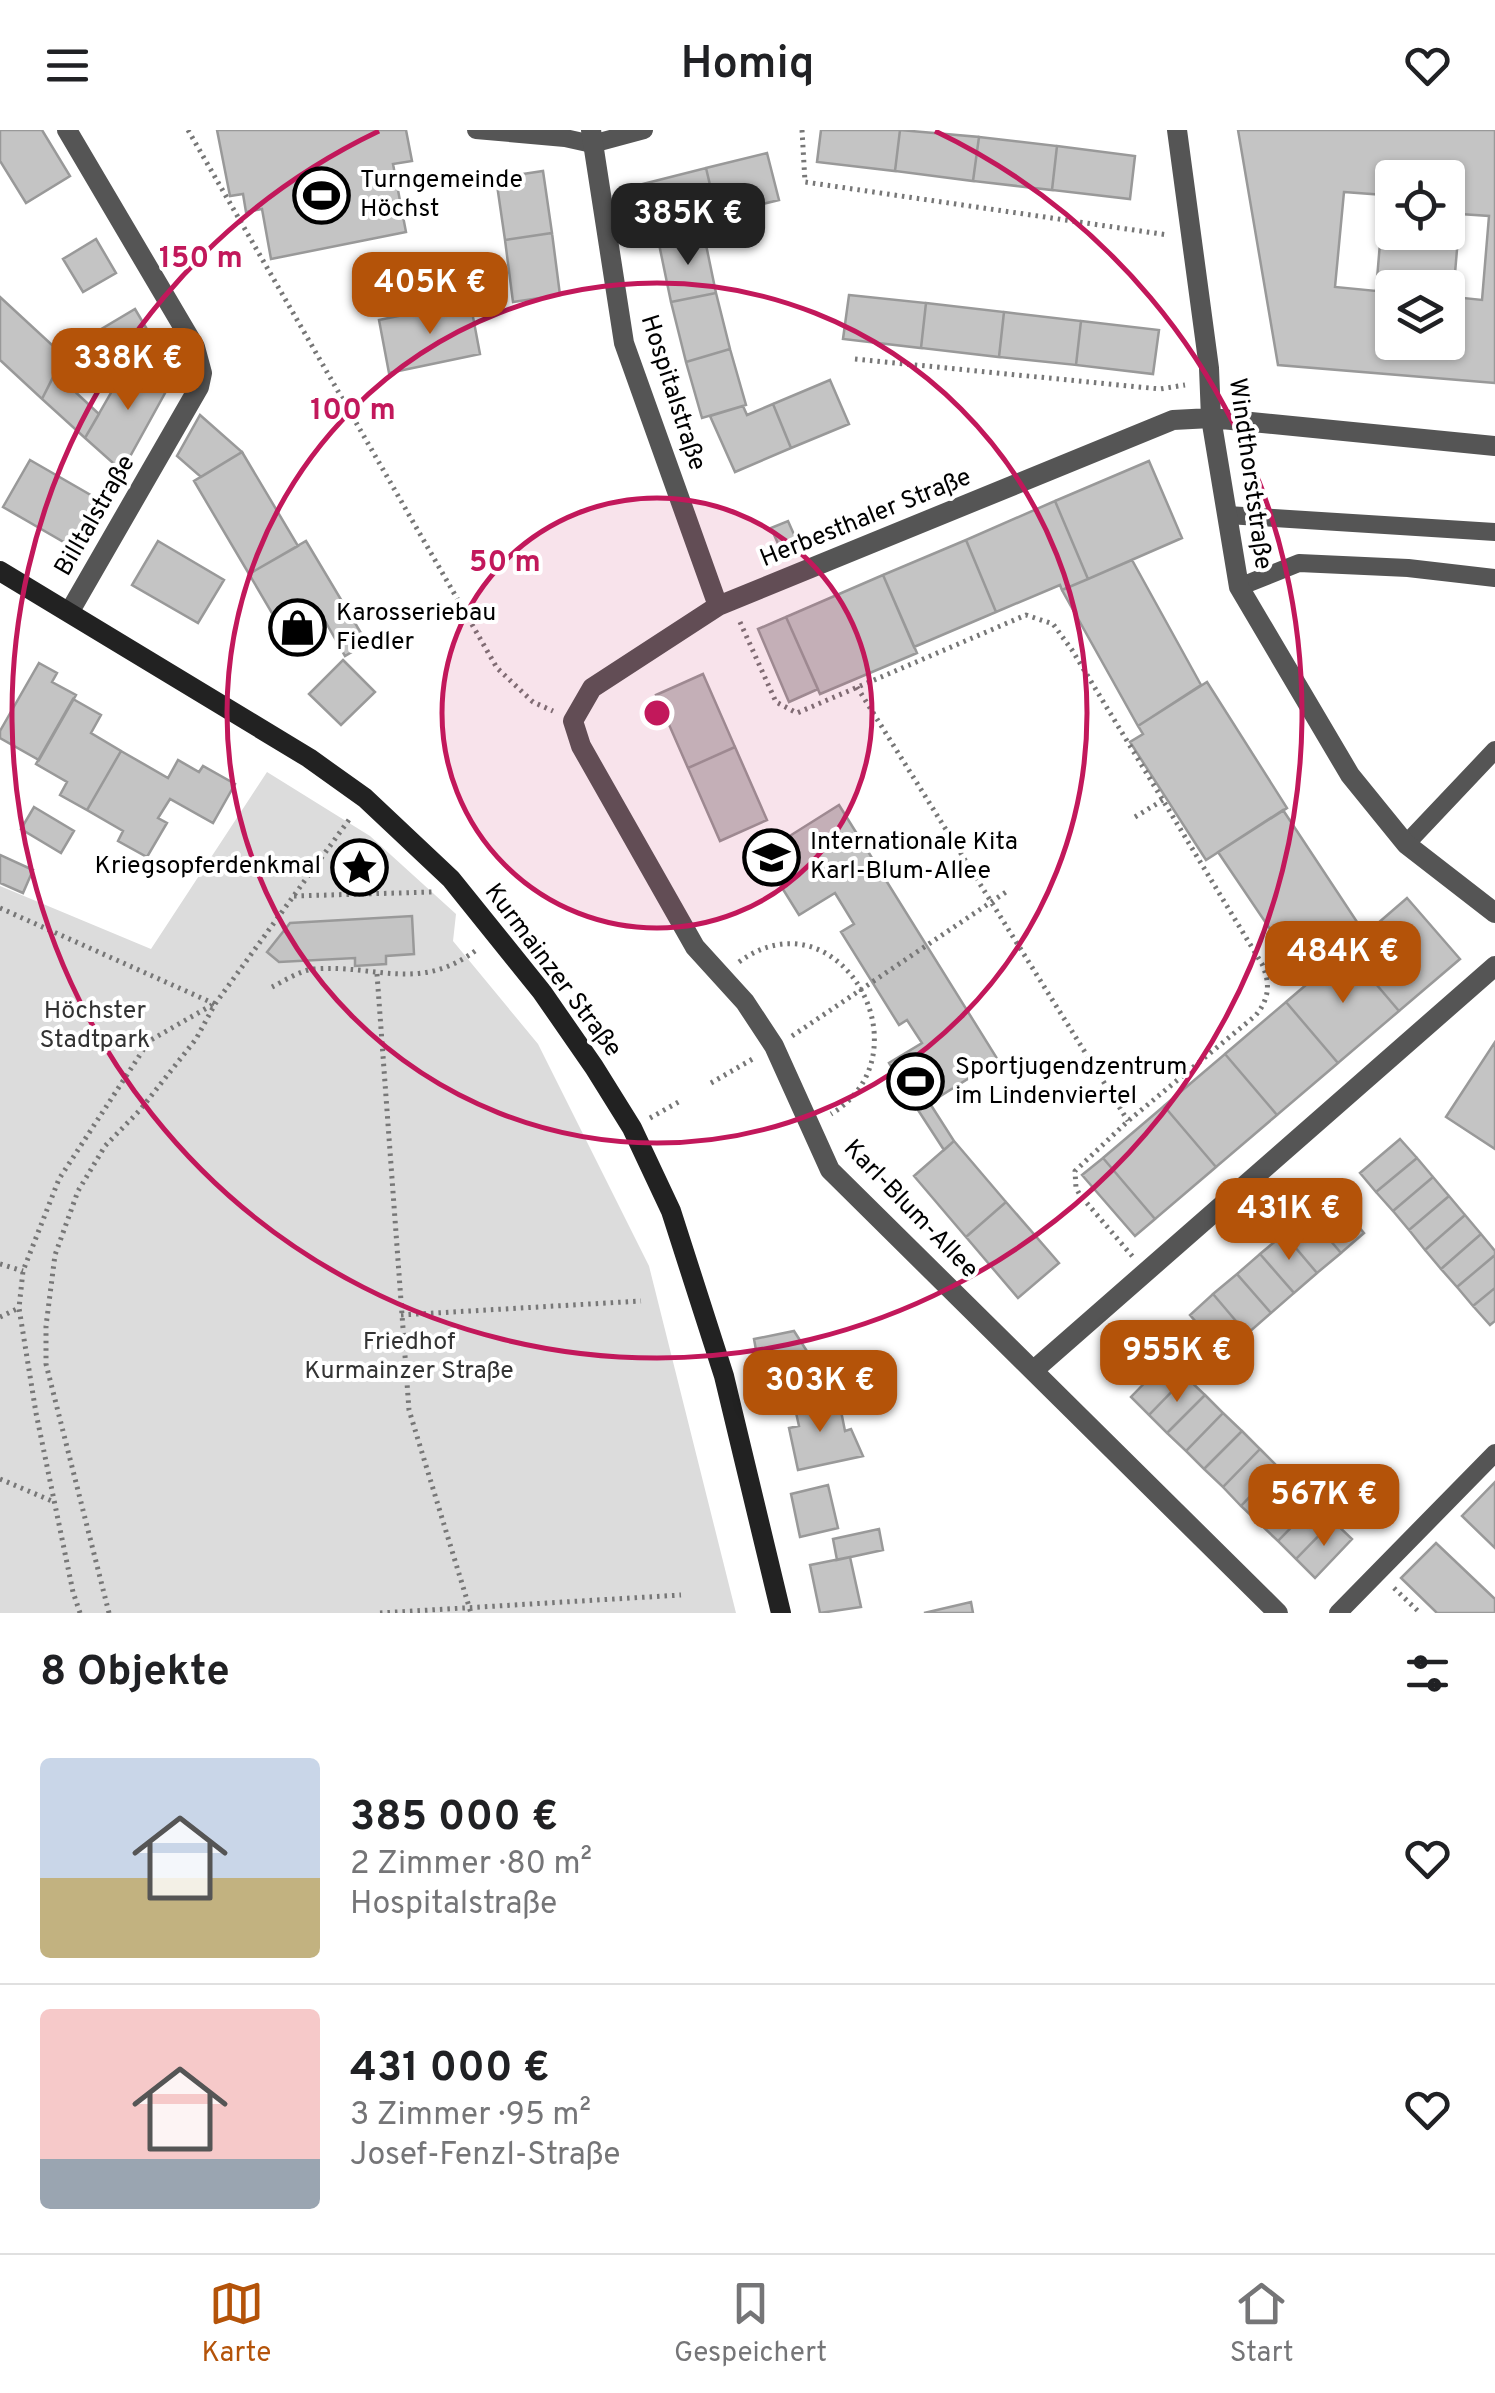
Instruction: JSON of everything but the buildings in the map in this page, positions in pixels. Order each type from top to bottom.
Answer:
[{"type":"main road","name":"Kurmainzer Straße","points":[[0,571],[308,758],[365,798],[450,879],[497,934],[584,1052],[632,1128],[671,1211],[724,1376],[781,1613]]},
{"type":"street","name":"Billtalstraße","points":[[67,130],[195,347],[202,373],[199,388],[70,611]]},
{"type":"street","name":"Windthorststraße","points":[[1177,130],[1210,380],[1210,418],[1239,588],[1350,775],[1406,844],[1495,913]]},
{"type":"street","name":"Hospitalstraße","points":[[592,137],[624,343],[725,604]]},
{"type":"street","name":"Herbesthaler Straße","points":[[573,721],[592,688],[725,604],[1172,420],[1210,418],[1495,446]]},
{"type":"street","name":"Karl-Blum-Allee","points":[[573,721],[580,746],[695,947],[745,1002],[774,1046],[830,1170],[1278,1613]]},
{"type":"street","points":[[1034,1370],[1495,966]]},
{"type":"lane","points":[[476,130],[566,138],[644,130]]},
{"type":"lane","points":[[1227,516],[1495,532]]},
{"type":"lane","points":[[1239,588],[1299,563],[1322,568],[1408,568],[1495,578]]},
{"type":"lane","points":[[1406,844],[1466,773],[1495,750]]},
{"type":"lane","points":[[1338,1613],[1495,1453]]},
{"type":"path","points":[[188,130],[497,668],[533,702],[573,721]]},
{"type":"path","points":[[802,130],[805,182],[1191,238]]},
{"type":"path","points":[[855,359],[1160,389],[1210,380]]},
{"type":"path","points":[[725,604],[776,702],[798,713],[1026,615],[1052,624],[1072,650],[1262,964],[1268,989],[1255,1016],[1080,1164],[1075,1180],[1080,1196],[1146,1272]]},
{"type":"path","points":[[857,687],[1128,1121]]},
{"type":"path","points":[[109,1613],[46,1364],[46,1326],[56,1256],[78,1191],[105,1146],[140,1110],[196,1040],[215,1004],[365,798]]},
{"type":"path","points":[[1135,817],[1163,800]]},
{"type":"path","points":[[291,896],[430,893],[450,879]]},
{"type":"path","points":[[712,1083],[862,990],[1006,892]]},
{"type":"path","points":[[0,908],[215,1004]]},
{"type":"path","points":[[272,987],[311,968],[398,976],[456,966],[497,934]]},
{"type":"path","points":[[721,976],[763,948],[784,942],[802,943],[835,959],[862,990],[876,1037],[868,1075],[842,1108],[810,1124]]},
{"type":"path","points":[[377,974],[409,1410],[470,1610]]},
{"type":"path","points":[[80,1613],[54,1502],[19,1308],[23,1271],[59,1179],[149,1042],[215,1004]]},
{"type":"path","points":[[632,1128],[682,1100]]},
{"type":"path","points":[[0,1264],[23,1271]]},
{"type":"path","points":[[401,1315],[641,1302]]},
{"type":"path","points":[[0,1317],[19,1308]]},
{"type":"path","points":[[0,1479],[54,1502]]},
{"type":"path","points":[[1378,1572],[1420,1613]]},
{"type":"path","points":[[380,1613],[681,1595]]},
{"type":"green space","name":"Friedhof Kurmainzer Straße","points":[[267,772],[370,836],[456,914],[453,941],[538,1044],[649,1266],[736,1613],[0,1613],[0,886],[151,949]]},
{"type":"place","name":"Turngemeinde Höchst","points":[[321,195]]},
{"type":"place","name":"Karosseriebau Fiedler","points":[[297,628]]},
{"type":"place","name":"Internationale Kita Karl-Blum-Allee","points":[[771,857]]},
{"type":"place","name":"Kriegsopferdenkmal","points":[[360,867]]},
{"type":"place","name":"Sportjugendzentrum im Lindenviertel","points":[[916,1082]]},
{"type":"park label","name":"Höchster Stadtpark","points":[[95,1026]]}]
